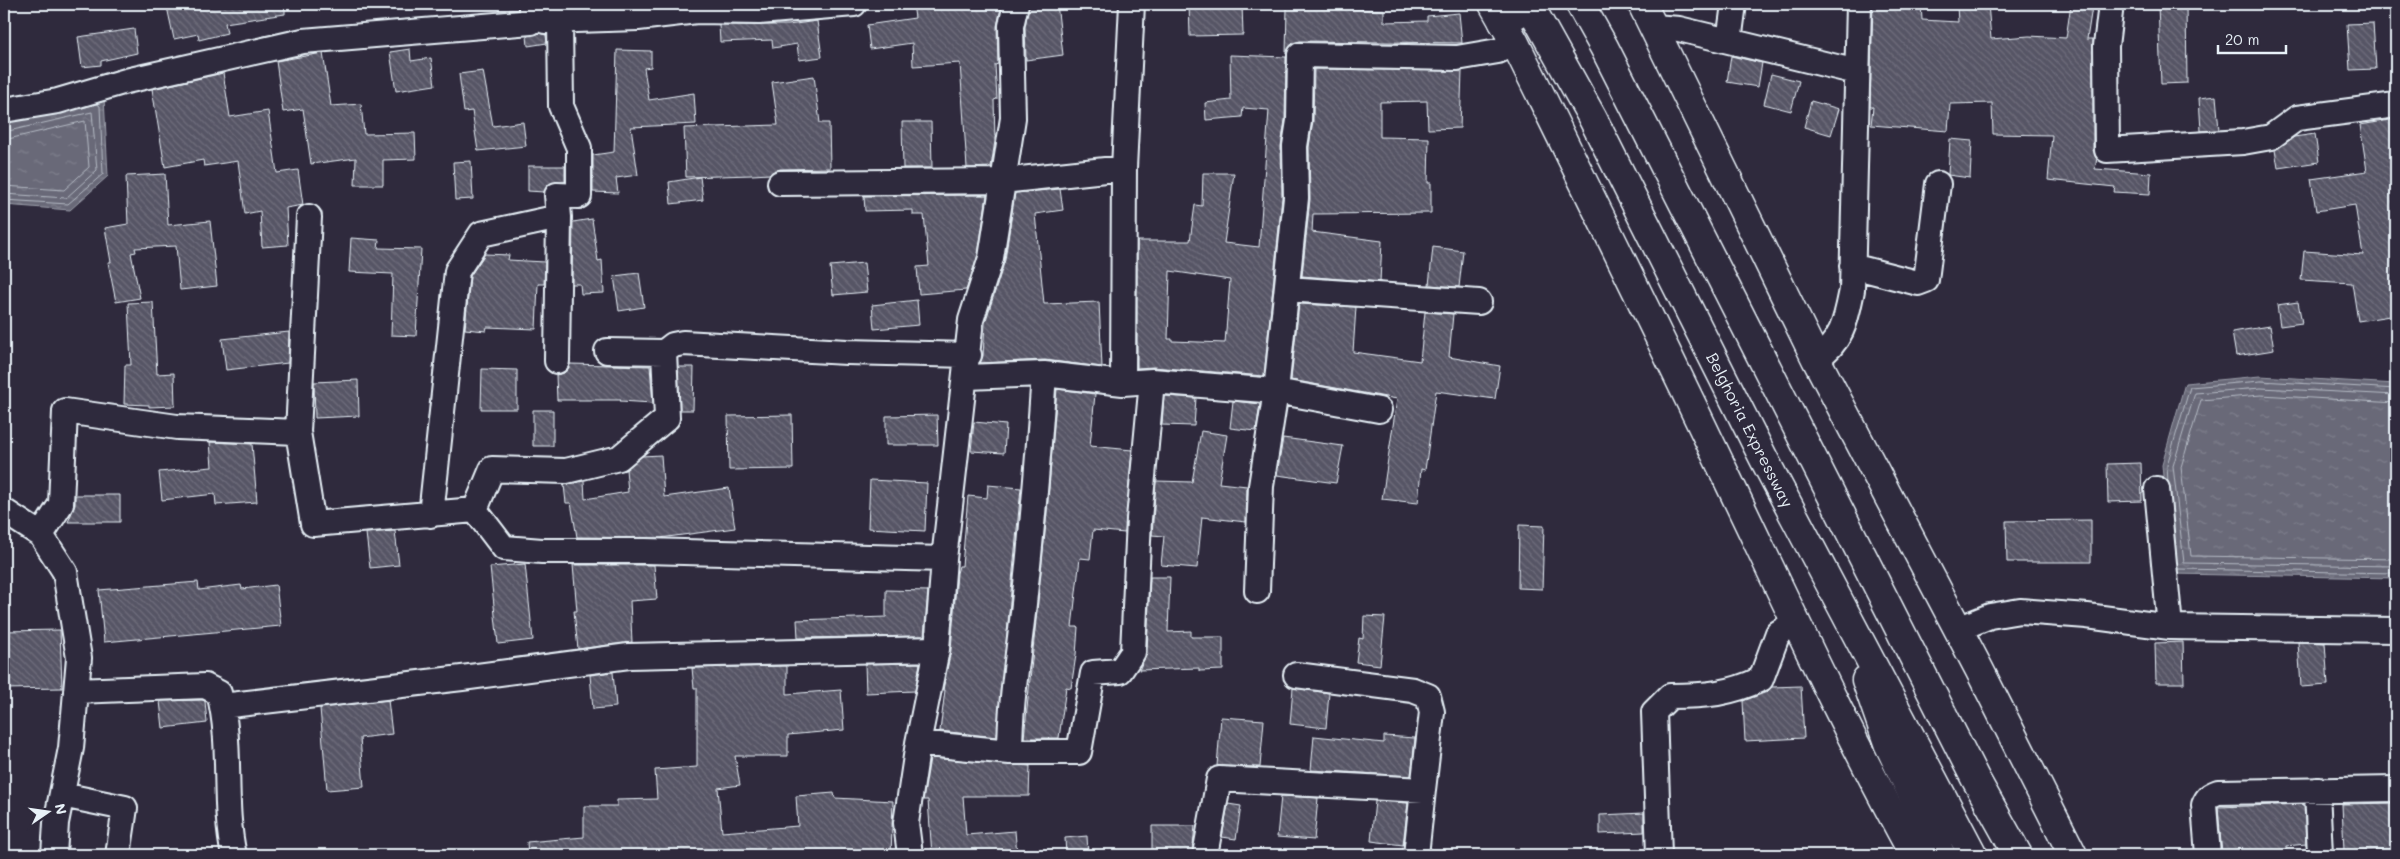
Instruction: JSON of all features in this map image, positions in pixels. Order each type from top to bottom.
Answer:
[{"type":"main road","points":[[1580,4],[1609,56],[1975,778],[2018,855]]},
{"type":"main road","points":[[1531,5],[1504,23],[1642,300],[1880,793],[1914,855]]},
{"type":"main road","name":"Belghoria Expressway","points":[[1531,5],[1592,117],[1760,450],[1973,855]]},
{"type":"main road","points":[[1648,15],[1821,356],[1972,623],[2073,855]]},
{"type":"main road","points":[[1838,598],[1888,743],[1941,855]]},
{"type":"street","points":[[4,110],[58,101],[126,81],[303,41],[531,13],[560,20],[638,18],[697,12],[758,12],[854,4]]},
{"type":"street","points":[[910,855],[906,823],[918,743],[937,650],[944,559],[972,320],[991,258],[1013,118],[1011,26],[1016,4]]},
{"type":"street","points":[[1123,383],[1124,168],[1132,4]]},
{"type":"street","points":[[1729,41],[1734,4]]},
{"type":"street","points":[[1821,356],[1844,329],[1852,290],[1859,4]]},
{"type":"street","points":[[2111,4],[2106,46],[2107,150],[2244,142],[2272,137],[2297,118],[2396,105]]},
{"type":"street","points":[[1648,15],[1679,29],[1857,72]]},
{"type":"street","points":[[556,361],[559,217],[557,195],[579,196],[578,148],[561,106],[560,20]]},
{"type":"street","points":[[1257,592],[1261,486],[1276,391],[1296,198],[1295,146],[1298,120],[1300,54],[1457,58],[1498,51],[1504,23]]},
{"type":"street","points":[[780,183],[1002,181],[1124,168]]},
{"type":"street","points":[[1852,266],[1918,283],[1926,280],[1938,184]]},
{"type":"street","points":[[309,217],[298,432],[313,524],[475,510]]},
{"type":"street","points":[[432,515],[457,271],[481,234],[559,217]]},
{"type":"street","points":[[1288,289],[1479,302]]},
{"type":"street","points":[[607,351],[664,352],[673,345],[683,343],[847,352],[1123,383],[1152,381],[1276,391],[1379,410]]},
{"type":"street","points":[[475,510],[492,469],[566,471],[619,458],[667,418],[664,352]]},
{"type":"street","points":[[1010,752],[1010,715],[1016,680],[1032,537],[1044,374]]},
{"type":"street","points":[[918,743],[1010,752],[1079,752],[1092,673],[1120,671],[1133,652],[1139,519],[1152,381]]},
{"type":"street","points":[[41,535],[62,504],[65,411],[177,427],[298,432]]},
{"type":"street","points":[[2157,488],[2170,627]]},
{"type":"street","points":[[4,510],[41,535],[65,572],[79,658],[71,748],[56,822],[54,855]]},
{"type":"street","points":[[475,510],[504,548],[542,551],[645,551],[944,559]]},
{"type":"street","points":[[1972,623],[2020,611],[2087,616],[2170,627],[2396,630]]},
{"type":"street","points":[[1659,855],[1654,712],[1670,696],[1716,694],[1740,689],[1761,679],[1778,633],[1796,622]]},
{"type":"street","points":[[222,706],[629,656],[937,650]]},
{"type":"street","points":[[1296,675],[1413,690],[1428,696],[1432,712],[1416,855]]},
{"type":"street","points":[[76,691],[206,686],[219,693],[226,726],[228,830],[234,855]]},
{"type":"street","points":[[1205,855],[1219,779],[1423,790]]},
{"type":"street","points":[[2208,855],[2204,805],[2207,798],[2212,794],[2218,792],[2396,789]]},
{"type":"street","points":[[2317,790],[2320,855]]},
{"type":"street","points":[[62,795],[125,808],[118,855]]},
{"type":"water","points":[[104,97],[108,176],[70,210],[4,205],[4,122]]},
{"type":"water","points":[[2260,376],[2396,384],[2396,578],[2172,574],[2162,465],[2185,383]]},
{"type":"water","points":[[1224,849],[1302,855],[1223,855]]},
{"type":"building","points":[[182,4],[285,4],[285,14],[225,23],[227,33],[199,40],[198,34],[174,39],[167,7]]},
{"type":"building","points":[[913,4],[1002,4],[997,26],[998,64],[995,65],[997,99],[994,100],[995,141],[991,167],[967,168],[960,63],[913,66],[912,43],[870,49],[867,25],[915,18]]},
{"type":"building","points":[[1029,4],[1057,4],[1063,55],[1026,60],[1025,27]]},
{"type":"building","points":[[1189,4],[1242,4],[1243,35],[1190,36]]},
{"type":"building","points":[[1873,4],[1921,4],[1922,20],[1958,22],[1957,6],[1988,4],[1991,39],[2029,36],[2066,38],[2071,4],[2092,7],[2087,39],[2093,39],[2093,150],[2097,158],[2095,169],[2151,173],[2150,194],[2114,192],[2115,187],[2048,180],[2052,135],[1993,134],[1992,103],[1950,104],[1948,131],[1871,125],[1873,107],[1870,107]]},
{"type":"building","points":[[2158,4],[2186,4],[2187,83],[2161,84]]},
{"type":"building","points":[[1287,7],[1384,10],[1384,22],[1427,21],[1427,16],[1459,13],[1462,43],[1300,41],[1293,43],[1286,54]]},
{"type":"building","points":[[817,21],[822,57],[799,60],[797,44],[773,48],[772,40],[720,42],[719,25],[788,25]]},
{"type":"building","points":[[2373,23],[2376,69],[2350,70],[2347,24]]},
{"type":"building","points":[[134,29],[137,53],[101,61],[101,65],[82,67],[78,37]]},
{"type":"building","points":[[539,33],[546,35],[547,43],[528,46],[527,36]]},
{"type":"building","points":[[410,49],[411,61],[431,58],[435,85],[396,91],[390,52]]},
{"type":"building","points":[[617,50],[651,51],[651,67],[644,68],[649,100],[694,93],[696,124],[631,127],[638,175],[616,178],[618,193],[593,192],[593,155],[614,152]]},
{"type":"building","points":[[323,53],[331,106],[361,104],[364,134],[415,133],[416,159],[383,160],[383,185],[355,185],[356,158],[311,164],[303,109],[283,112],[276,61]]},
{"type":"building","points":[[1230,55],[1286,57],[1285,120],[1281,146],[1282,197],[1264,376],[1153,367],[1137,368],[1137,241],[1190,241],[1195,205],[1202,206],[1203,173],[1234,173],[1224,243],[1259,247],[1269,110],[1243,108],[1242,117],[1206,120],[1205,103],[1231,100]],"holes":[[[1170,271],[1230,280],[1225,343],[1172,341],[1172,339],[1168,339]]]},
{"type":"building","points":[[1731,56],[1762,63],[1758,87],[1727,82]]},
{"type":"building","points":[[1314,69],[1462,71],[1460,128],[1428,129],[1427,101],[1380,102],[1380,137],[1429,138],[1428,183],[1431,183],[1431,213],[1313,214],[1312,232],[1382,241],[1380,282],[1302,276],[1310,199],[1309,147],[1313,121]]},
{"type":"building","points":[[483,71],[493,126],[523,122],[526,146],[478,151],[472,111],[464,112],[459,74]]},
{"type":"building","points":[[223,73],[230,117],[268,111],[277,173],[298,170],[303,205],[286,208],[288,245],[262,247],[260,211],[245,214],[238,161],[204,166],[203,160],[165,167],[152,89]]},
{"type":"building","points":[[1771,74],[1799,81],[1791,111],[1764,104]]},
{"type":"building","points":[[814,76],[820,123],[829,123],[830,168],[780,169],[770,174],[686,177],[684,128],[778,125],[772,82]]},
{"type":"building","points":[[2216,96],[2219,130],[2201,131],[2199,98]]},
{"type":"building","points":[[1811,101],[1839,109],[1831,135],[1804,127]]},
{"type":"building","points":[[2396,119],[2396,315],[2358,321],[2352,283],[2301,280],[2304,251],[2363,255],[2355,205],[2316,211],[2311,179],[2367,171],[2360,125]]},
{"type":"building","points":[[902,122],[931,122],[932,168],[903,168]]},
{"type":"building","points":[[2315,134],[2319,162],[2278,168],[2275,150],[2294,137]]},
{"type":"building","points":[[1950,139],[1972,141],[1970,178],[1948,175]]},
{"type":"building","points":[[471,161],[473,199],[455,200],[453,162]]},
{"type":"building","points":[[528,166],[565,166],[565,182],[551,183],[544,192],[528,191]]},
{"type":"building","points":[[165,174],[168,225],[210,221],[217,286],[180,290],[176,246],[135,248],[136,252],[131,253],[140,298],[116,302],[108,262],[111,262],[105,228],[128,224],[126,176]]},
{"type":"building","points":[[700,177],[703,200],[671,204],[669,182]]},
{"type":"building","points":[[1060,189],[1063,210],[1035,214],[1044,304],[1099,302],[1102,367],[1045,360],[980,363],[983,356],[985,323],[1005,260],[1015,193]]},
{"type":"building","points":[[987,195],[978,255],[966,290],[919,294],[917,267],[929,266],[924,215],[913,215],[913,210],[865,211],[864,196]]},
{"type":"building","points":[[592,219],[598,261],[602,260],[604,293],[581,294],[580,284],[572,284],[573,222]]},
{"type":"building","points":[[351,238],[379,240],[378,248],[421,249],[416,336],[391,335],[393,274],[349,272]]},
{"type":"building","points":[[1433,247],[1463,251],[1459,287],[1429,285]]},
{"type":"building","points":[[485,254],[509,255],[508,260],[545,262],[544,284],[538,284],[536,329],[487,327],[486,331],[465,329],[470,276]]},
{"type":"building","points":[[864,263],[867,292],[833,295],[830,266]]},
{"type":"building","points":[[639,273],[644,307],[619,311],[614,276]]},
{"type":"building","points":[[917,300],[919,325],[874,329],[872,305]]},
{"type":"building","points":[[153,302],[157,374],[174,373],[175,406],[149,407],[149,405],[124,404],[125,365],[131,365],[128,303]]},
{"type":"building","points":[[2298,302],[2302,323],[2280,326],[2277,305]]},
{"type":"building","points":[[1299,304],[1356,307],[1353,352],[1420,361],[1425,312],[1453,314],[1449,357],[1500,366],[1495,399],[1436,391],[1425,470],[1421,469],[1418,503],[1382,499],[1397,399],[1291,380]]},
{"type":"building","points":[[2270,326],[2274,350],[2236,356],[2232,332]]},
{"type":"building","points":[[289,332],[288,363],[226,370],[222,339]]},
{"type":"building","points":[[570,364],[650,366],[653,403],[621,400],[557,400],[556,375],[564,373]]},
{"type":"building","points":[[678,367],[694,367],[693,410],[680,410]]},
{"type":"building","points":[[482,369],[517,370],[517,409],[481,409]]},
{"type":"building","points":[[358,380],[359,416],[315,418],[314,382]]},
{"type":"building","points":[[1057,389],[1095,394],[1090,446],[1132,450],[1125,533],[1093,530],[1090,559],[1080,558],[1072,627],[1078,627],[1076,655],[1071,688],[1066,687],[1059,738],[1024,738],[1047,513]]},
{"type":"building","points":[[1164,396],[1196,398],[1194,426],[1162,425]]},
{"type":"building","points":[[1233,401],[1260,404],[1256,431],[1230,428]]},
{"type":"building","points":[[533,410],[553,410],[553,446],[533,446]]},
{"type":"building","points":[[792,415],[793,469],[729,470],[728,416]]},
{"type":"building","points":[[937,415],[938,445],[886,445],[886,416]]},
{"type":"building","points":[[974,422],[1006,425],[1004,453],[971,451]]},
{"type":"building","points":[[1201,431],[1227,435],[1219,483],[1247,486],[1246,522],[1202,517],[1197,568],[1161,565],[1164,536],[1152,535],[1156,481],[1192,482]]},
{"type":"building","points":[[1283,438],[1343,446],[1336,483],[1277,475]]},
{"type":"building","points":[[210,442],[252,444],[257,502],[216,505],[215,494],[162,500],[159,472],[212,467]]},
{"type":"building","points":[[661,455],[664,497],[729,488],[735,528],[660,538],[577,537],[571,503],[566,503],[564,485],[584,481],[585,499],[628,492],[626,469],[642,456]]},
{"type":"building","points":[[2141,463],[2142,501],[2108,502],[2107,464]]},
{"type":"building","points":[[870,480],[927,483],[925,531],[868,528]]},
{"type":"building","points":[[988,485],[1021,488],[997,737],[940,731],[945,690],[943,690],[951,650],[957,573],[959,566],[962,566],[968,496],[987,498]]},
{"type":"building","points":[[75,495],[120,495],[120,522],[68,522],[75,505]]},
{"type":"building","points":[[2091,520],[2091,562],[2007,562],[2006,521]]},
{"type":"building","points":[[1519,525],[1544,526],[1542,589],[1518,588]]},
{"type":"building","points":[[395,531],[399,565],[370,568],[366,533]]},
{"type":"building","points":[[525,564],[533,640],[498,644],[490,567]]},
{"type":"building","points":[[573,565],[654,565],[657,599],[630,601],[632,642],[578,649],[574,611],[577,611]]},
{"type":"building","points":[[1150,577],[1170,577],[1168,632],[1191,631],[1191,637],[1223,637],[1223,670],[1199,671],[1199,668],[1139,670],[1147,653]]},
{"type":"building","points":[[198,582],[199,590],[241,585],[242,589],[276,585],[281,626],[104,642],[99,590]]},
{"type":"building","points":[[886,590],[928,591],[924,636],[798,638],[797,620],[886,617]]},
{"type":"building","points":[[1364,616],[1385,617],[1380,665],[1356,662],[1359,638],[1363,639]]},
{"type":"building","points":[[60,630],[62,688],[4,689],[4,631]]},
{"type":"building","points":[[2183,642],[2184,683],[2156,683],[2155,643]]},
{"type":"building","points":[[2298,642],[2325,643],[2328,685],[2301,687]]},
{"type":"building","points":[[920,663],[915,691],[866,693],[865,664]]},
{"type":"building","points":[[787,666],[787,694],[841,690],[844,730],[788,735],[788,756],[735,756],[740,785],[718,788],[722,832],[798,826],[796,796],[834,793],[835,798],[893,801],[891,855],[528,855],[527,842],[584,837],[584,806],[617,806],[617,800],[657,799],[655,770],[697,767],[697,688],[694,688],[692,668]]},
{"type":"building","points":[[613,672],[616,707],[593,709],[590,675]]},
{"type":"building","points":[[1801,686],[1804,738],[1745,741],[1743,701],[1767,692],[1772,687]]},
{"type":"building","points":[[1293,688],[1329,693],[1326,728],[1290,724]]},
{"type":"building","points":[[388,700],[392,734],[360,738],[364,787],[327,790],[320,708]]},
{"type":"building","points":[[160,701],[205,701],[207,723],[163,728]]},
{"type":"building","points":[[1221,717],[1264,720],[1260,767],[1217,766]]},
{"type":"building","points":[[1314,736],[1384,743],[1384,736],[1415,738],[1411,776],[1311,770]]},
{"type":"building","points":[[930,758],[1030,766],[1029,796],[963,796],[966,835],[1015,831],[1017,855],[932,855],[928,800],[923,800]]},
{"type":"building","points":[[1281,796],[1318,798],[1314,840],[1277,837]]},
{"type":"building","points":[[1375,801],[1408,803],[1403,845],[1371,841]]},
{"type":"building","points":[[2396,803],[2396,849],[2344,851],[2342,804]]},
{"type":"building","points":[[1228,804],[1241,806],[1236,839],[1222,837]]},
{"type":"building","points":[[2304,804],[2306,844],[2286,846],[2286,855],[2222,855],[2218,807]]},
{"type":"building","points":[[1644,813],[1644,832],[1600,834],[1600,815]]},
{"type":"building","points":[[1152,826],[1195,826],[1192,855],[1152,855]]},
{"type":"building","points":[[1087,836],[1088,855],[1066,855],[1065,838]]}]
